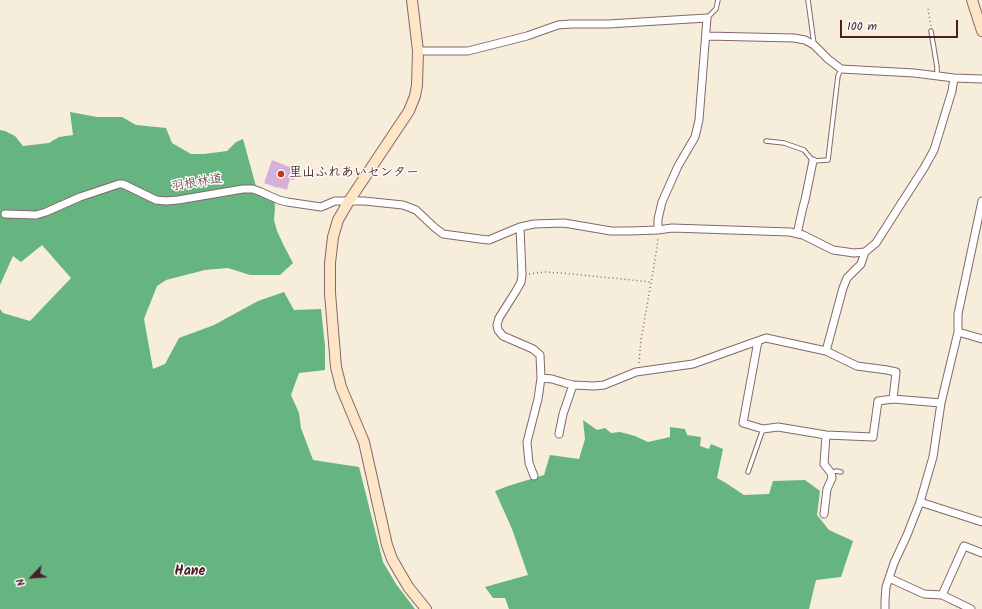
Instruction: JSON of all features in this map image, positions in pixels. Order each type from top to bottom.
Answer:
[{"type":"street","points":[[412,0],[418,51],[417,85],[415,96],[409,111],[349,201],[334,229],[331,256],[330,293],[336,367],[341,387],[364,442],[387,545],[392,559],[409,588],[426,609]]},
{"type":"street","points":[[972,0],[981,26]]},
{"type":"street","points":[[418,51],[468,51],[527,36],[558,26],[571,24],[608,24],[707,18],[699,120],[696,137],[678,166],[662,202],[658,219],[658,230]]},
{"type":"street","points":[[706,36],[794,38],[805,40],[814,45],[841,69],[982,79]]},
{"type":"street","points":[[826,351],[847,278],[861,264],[865,252],[876,243],[934,150],[952,91],[954,78]]},
{"type":"street","points":[[797,234],[812,161]]},
{"type":"street","name":"羽根林道","points":[[5,214],[36,215],[80,197],[119,184],[123,184],[156,200],[166,201],[243,189],[261,192],[287,202],[321,207],[335,202],[349,201],[403,205],[416,210],[444,234],[489,240],[520,227],[534,224],[564,223],[590,226],[611,231],[686,228],[790,232],[803,236],[833,250],[854,253],[865,252]]},
{"type":"street","points":[[885,609],[884,600],[886,587],[894,563],[907,536],[920,502],[933,457],[941,404],[958,332],[958,314],[982,200]]},
{"type":"street","points":[[520,227],[521,282],[499,318],[497,325],[498,330],[503,336],[534,349],[540,355],[541,378],[538,398],[527,442],[529,463],[534,476]]},
{"type":"street","points":[[958,332],[982,339]]},
{"type":"street","points":[[541,378],[573,384],[594,386],[604,385],[640,371],[693,364],[766,338],[826,351],[857,366],[896,372],[892,399]]},
{"type":"street","points":[[758,341],[743,423],[763,430],[778,427],[826,435],[873,437],[878,400],[892,399],[941,404]]},
{"type":"street","points":[[559,434],[563,414],[573,384]]},
{"type":"street","points":[[824,514],[827,490],[832,478],[831,473],[824,464],[826,435]]},
{"type":"street","points":[[920,502],[982,522]]},
{"type":"street","points":[[942,595],[964,546],[982,553]]},
{"type":"street","points":[[889,578],[924,594],[942,595],[968,608]]},
{"type":"lane","points":[[707,18],[716,9],[718,0]]},
{"type":"lane","points":[[808,0],[814,45]]},
{"type":"lane","points":[[931,31],[938,67],[937,76]]},
{"type":"lane","points":[[766,141],[784,143],[804,150],[812,161],[828,160],[838,76],[841,69]]},
{"type":"lane","points":[[748,472],[763,430]]},
{"type":"lane","points":[[831,473],[836,471],[841,472]]},
{"type":"path","points":[[928,9],[931,31]]},
{"type":"path","points":[[640,371],[639,362],[641,340],[657,248],[658,230]]},
{"type":"path","points":[[522,275],[544,272],[651,282]]},
{"type":"green space","points":[[70,112],[97,117],[122,117],[136,125],[166,128],[172,143],[191,154],[227,151],[236,142],[243,139],[257,190],[274,194],[274,220],[277,231],[293,263],[280,275],[250,275],[228,268],[205,270],[166,280],[157,286],[144,319],[153,369],[165,364],[179,338],[214,325],[258,301],[284,292],[294,310],[321,309],[325,346],[325,370],[299,373],[291,395],[299,413],[301,428],[313,460],[359,467],[383,562],[396,584],[415,609],[0,609],[0,309],[3,313],[30,321],[71,278],[42,245],[21,262],[13,256],[0,285],[0,130],[15,136],[23,146],[49,143],[59,137],[73,135]]},
{"type":"green space","points":[[583,420],[597,430],[605,428],[611,433],[620,432],[635,436],[648,442],[670,437],[670,427],[685,429],[687,435],[701,437],[700,446],[709,449],[711,444],[723,449],[717,478],[744,495],[769,494],[773,481],[805,480],[820,491],[817,515],[829,530],[853,541],[841,577],[816,580],[809,609],[509,609],[505,598],[493,598],[485,587],[528,575],[512,529],[495,491],[544,475],[550,455],[579,459],[585,439]]},
{"type":"building","name":"里山ふれあいセンター","points":[[272,160],[297,170],[294,180],[290,179],[287,190],[264,183]]},
{"type":"place","name":"里山ふれあいセンター","points":[[281,174]]},
{"type":"district","name":"Hane","points":[[190,573]]}]
